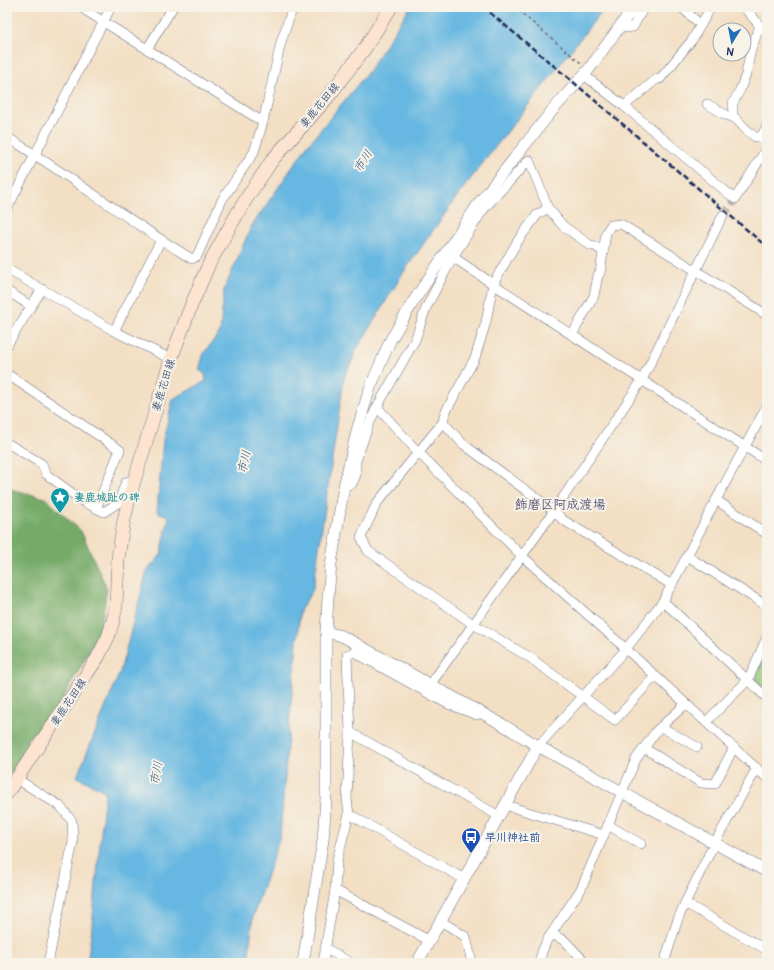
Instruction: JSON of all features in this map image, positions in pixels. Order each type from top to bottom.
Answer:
[{"type":"main road","name":"妻鹿花田線","points":[[7,793],[98,657],[108,636],[116,606],[118,558],[130,494],[171,359],[209,264],[244,202],[273,159],[328,97],[365,48],[391,7]]},
{"type":"street","points":[[80,7],[264,122]]},
{"type":"street","points":[[8,206],[111,7]]},
{"type":"street","points":[[147,49],[173,7]]},
{"type":"street","points":[[7,138],[192,259],[197,256],[222,200],[254,152],[264,122],[281,42],[293,7]]},
{"type":"street","points":[[303,963],[323,840],[326,798],[326,632],[331,564],[344,486],[358,427],[370,388],[390,341],[413,302],[481,206],[551,112],[587,72],[634,7]]},
{"type":"street","points":[[622,24],[626,28],[633,27],[644,7]]},
{"type":"street","points":[[681,7],[701,25]]},
{"type":"street","points":[[624,106],[658,78],[660,79],[692,40],[712,7]]},
{"type":"street","points":[[744,7],[767,33]]},
{"type":"street","points":[[733,117],[733,103],[746,74],[751,49],[760,26]]},
{"type":"street","points":[[587,72],[624,106],[735,199],[767,148],[761,137]]},
{"type":"street","points":[[707,104],[726,115],[735,118],[755,137],[761,137]]},
{"type":"street","points":[[761,137],[767,126]]},
{"type":"street","points":[[344,486],[352,484],[356,475],[356,461],[369,424],[415,340],[426,308],[481,206],[530,160],[548,208],[563,226],[590,245],[595,246],[603,252]]},
{"type":"street","points":[[548,208],[537,214],[517,242],[493,284],[486,322],[475,358],[445,413],[443,422],[377,502],[362,536],[368,551],[474,624],[529,657],[615,720],[655,676]]},
{"type":"street","points":[[430,685],[554,511],[642,380],[723,215]]},
{"type":"street","points":[[572,335],[594,296],[598,275],[600,273],[606,233],[611,225],[621,224],[767,314]]},
{"type":"street","points":[[114,331],[161,240]]},
{"type":"street","points":[[453,257],[767,461]]},
{"type":"street","points":[[7,269],[114,331],[171,359]]},
{"type":"street","points":[[7,344],[42,289]]},
{"type":"street","points":[[7,291],[31,306]]},
{"type":"street","points":[[7,374],[120,450],[96,508]]},
{"type":"street","points":[[417,963],[538,746],[626,649],[663,601],[767,406]]},
{"type":"street","points":[[377,407],[418,452],[522,556],[767,778]]},
{"type":"street","points":[[443,422],[463,444],[554,511],[563,520],[672,585]]},
{"type":"street","points":[[7,443],[42,464],[46,474],[84,502],[104,512],[118,503],[126,482],[135,479]]},
{"type":"street","points":[[716,500],[767,534]]},
{"type":"street","points":[[687,556],[767,606]]},
{"type":"street","points":[[663,601],[767,698]]},
{"type":"street","points":[[326,632],[342,636],[714,844],[767,872]]},
{"type":"street","points":[[706,722],[748,680],[767,637]]},
{"type":"street","points":[[323,963],[335,890],[336,860],[349,814],[347,800],[350,732],[347,655],[354,652],[448,704],[498,722]]},
{"type":"street","points":[[539,963],[542,952],[552,934],[581,890],[636,759],[657,730],[686,704]]},
{"type":"street","points":[[661,726],[697,747]]},
{"type":"street","points":[[350,732],[499,816]]},
{"type":"street","points":[[644,748],[701,783],[715,784],[734,747]]},
{"type":"street","points":[[664,963],[678,919],[685,903],[714,844],[757,768]]},
{"type":"street","points":[[17,780],[60,806],[72,821],[73,842],[48,963]]},
{"type":"street","points":[[505,805],[604,834]]},
{"type":"street","points":[[349,814],[464,878]]},
{"type":"street","points":[[608,825],[641,844]]},
{"type":"street","points":[[335,890],[430,941]]},
{"type":"street","points":[[685,903],[767,950]]},
{"type":"street","points":[[441,921],[466,937],[472,963]]},
{"type":"street","points":[[552,934],[565,941],[586,963]]},
{"type":"street","points":[[325,948],[351,963]]},
{"type":"path","points":[[514,7],[587,72]]},
{"type":"green space","points":[[7,488],[45,498],[81,531],[107,589],[100,632],[54,714],[7,778]]},
{"type":"green space","points":[[767,646],[767,692],[755,681],[755,674]]},
{"type":"water","name":"市川","points":[[410,7],[605,7],[461,191],[403,273],[357,349],[344,378],[313,589],[300,611],[280,837],[253,916],[248,963],[87,963],[105,791],[77,777],[120,672],[147,571],[161,555],[169,516],[157,512],[163,440],[173,399],[206,381],[205,374],[199,370],[204,353],[220,332],[224,290],[251,227],[307,146],[368,72]]},
{"type":"tunnel","points":[[723,215],[735,199]]},
{"type":"railway","points":[[483,7],[767,247]]},
{"type":"place","name":"妻鹿城趾の碑","points":[[60,514]]},
{"type":"place","name":"早川神社前","points":[[471,854]]},
{"type":"district","name":"飾磨区阿成渡場","points":[[560,504]]}]
